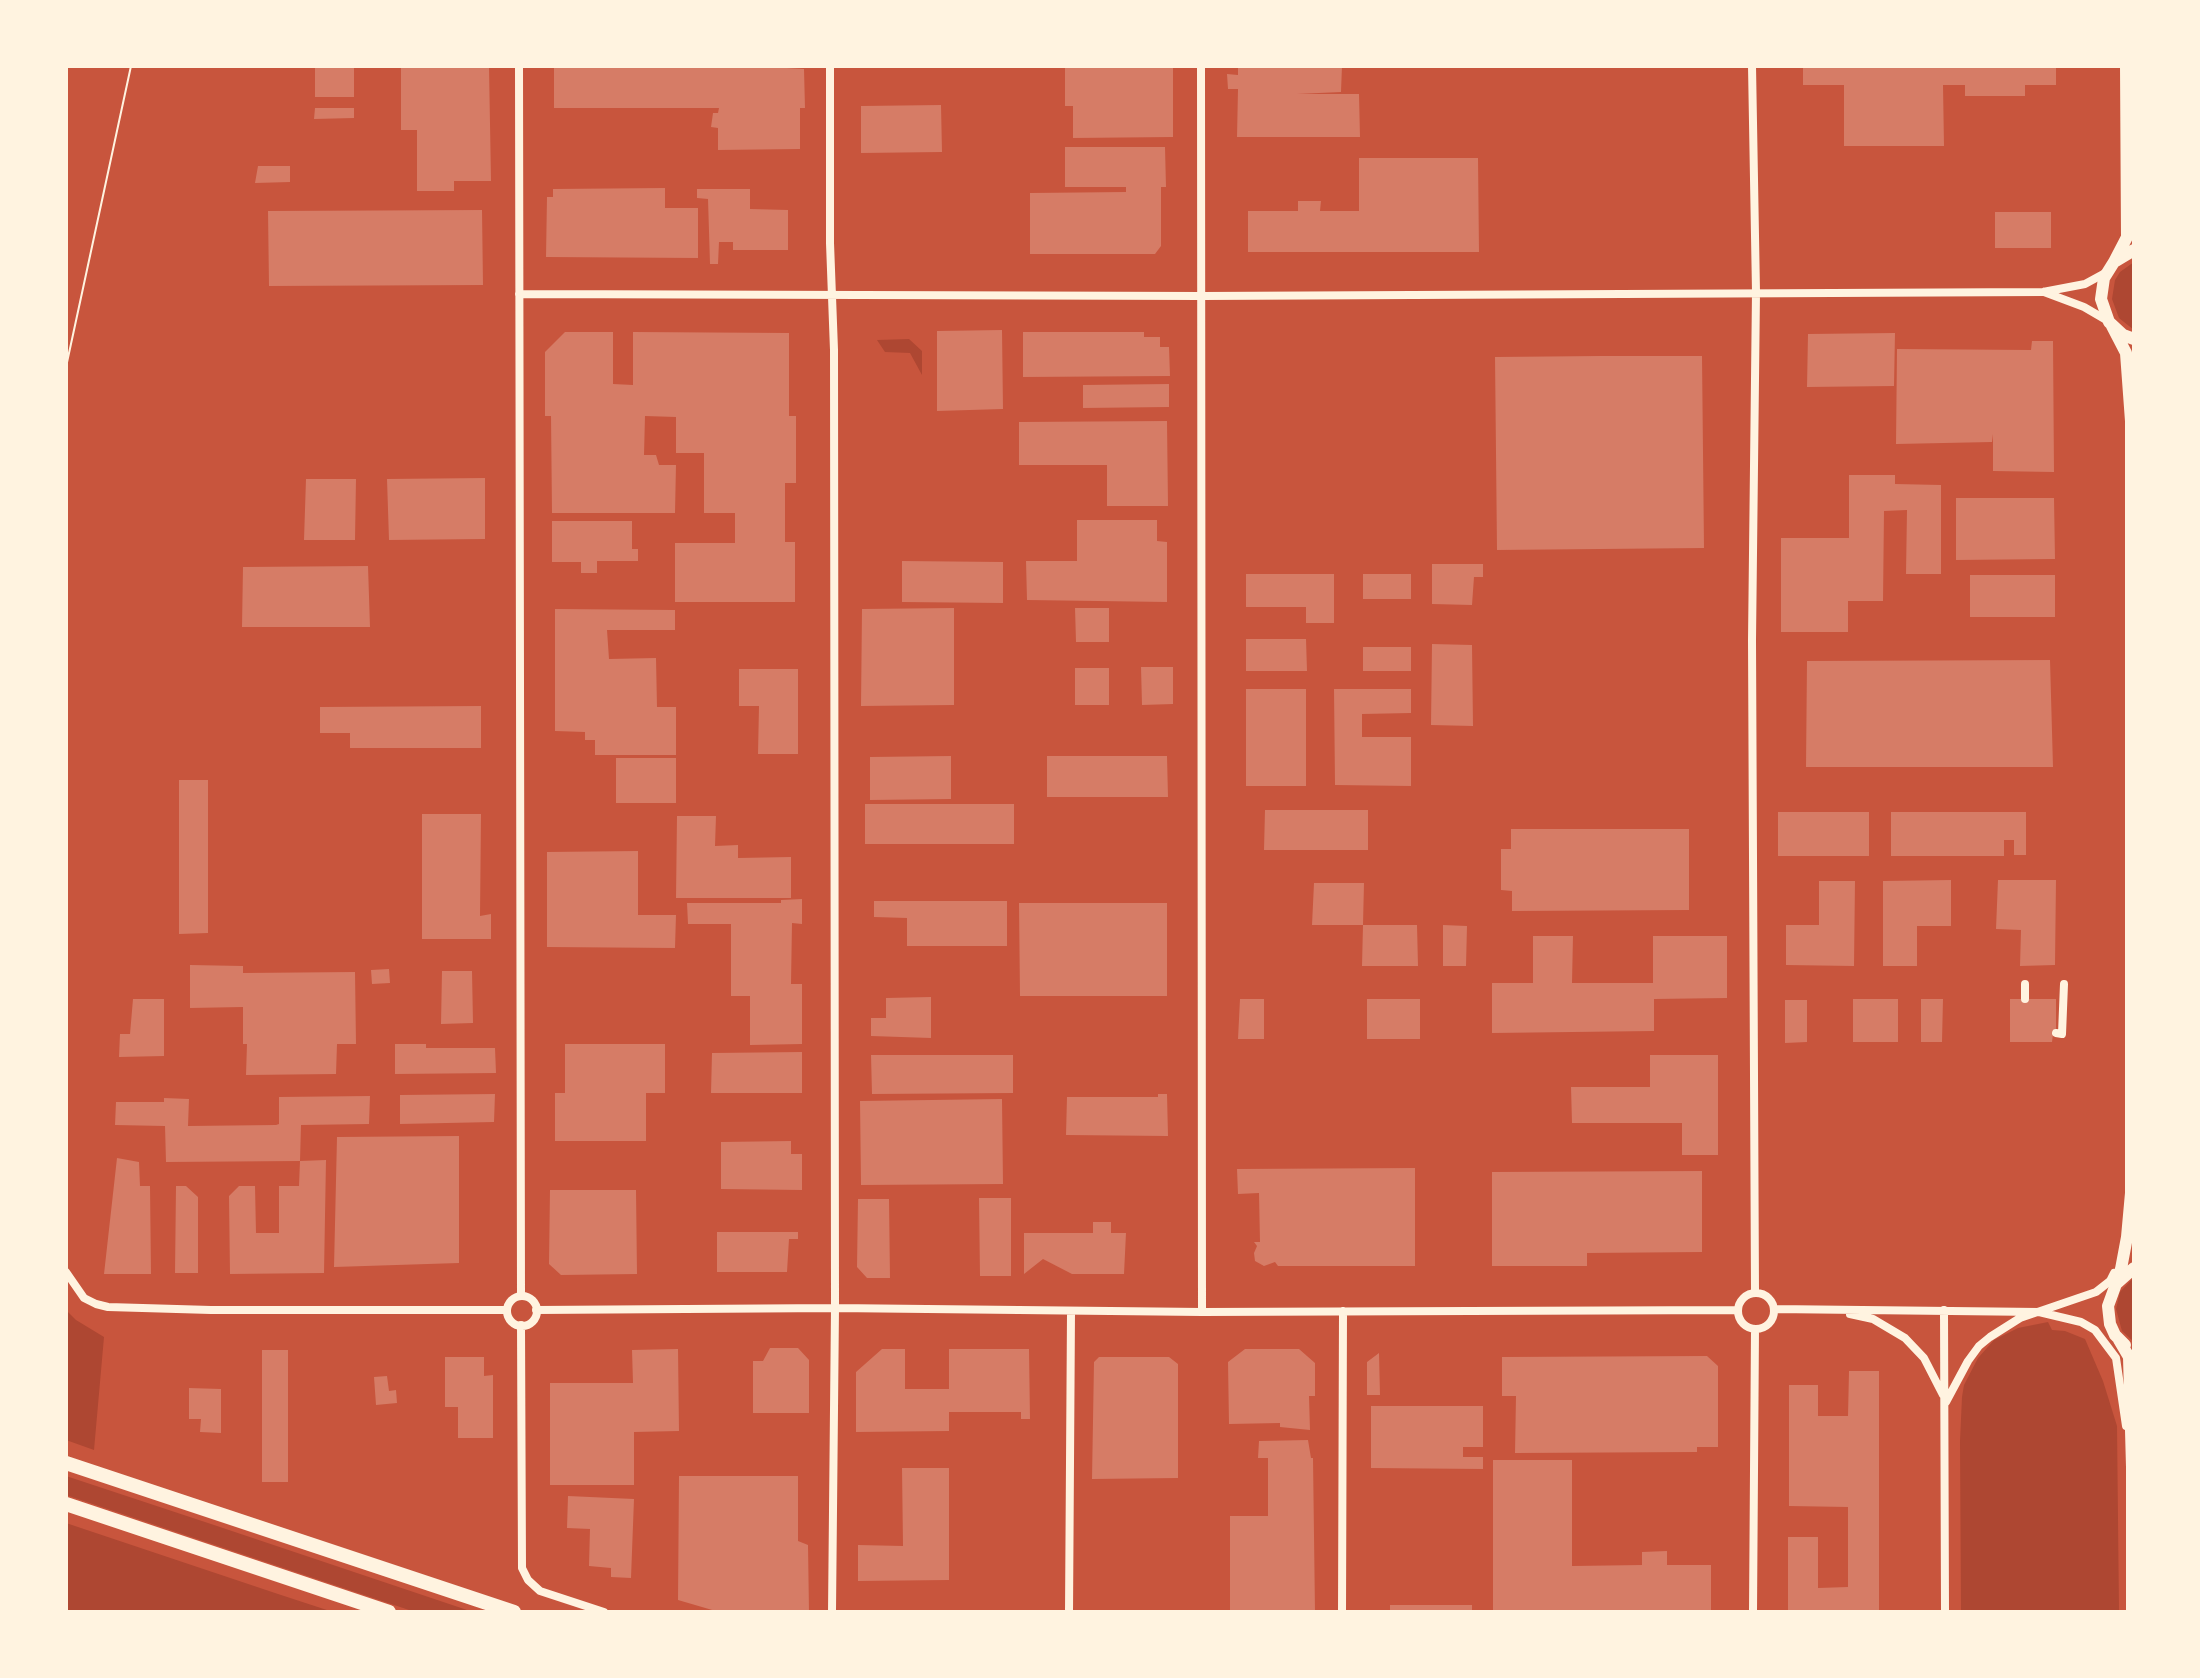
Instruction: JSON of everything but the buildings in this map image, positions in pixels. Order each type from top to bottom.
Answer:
[{"type":"highway","points":[[66,1463],[514,1612]]},
{"type":"highway","points":[[66,1504],[389,1612]]},
{"type":"main road","points":[[2126,66],[2127,237],[2104,278],[2101,299],[2126,353],[2131,411],[2130,1211],[2125,1251],[2108,1312],[2117,1338],[2129,1357],[2132,1612]]},
{"type":"main road","points":[[2111,267],[2134,250]]},
{"type":"main road","points":[[2111,324],[2123,335],[2134,339]]},
{"type":"main road","points":[[2114,1286],[2134,1268]]},
{"type":"main road","points":[[2117,1338],[2134,1352]]},
{"type":"street","points":[[519,66],[521,1296]]},
{"type":"street","points":[[830,66],[834,382],[835,1308],[832,1612]]},
{"type":"street","points":[[1201,66],[1202,1312]]},
{"type":"street","points":[[1752,66],[1756,292],[1752,640],[1755,1292]]},
{"type":"street","points":[[519,294],[1202,296],[2043,292],[2085,284],[2111,267]]},
{"type":"street","points":[[2043,292],[2084,307],[2111,324]]},
{"type":"street","points":[[2025,984],[2025,999]]},
{"type":"street","points":[[2056,1033],[2062,1034],[2064,984]]},
{"type":"street","points":[[2096,1292],[2110,1281],[2125,1251]]},
{"type":"street","points":[[66,1272],[84,1298],[108,1307],[507,1310]]},
{"type":"street","points":[[1944,1402],[1979,1346],[2007,1324],[2114,1286]]},
{"type":"street","points":[[1755,1292],[1768,1297],[1774,1309],[1767,1325],[1755,1329],[1744,1325],[1738,1310],[1743,1297],[1755,1292]]},
{"type":"street","points":[[521,1296],[531,1299],[536,1310],[531,1322],[521,1325],[509,1320],[507,1310],[509,1302],[521,1296]]},
{"type":"street","points":[[1774,1309],[2039,1312],[2081,1322],[2117,1338]]},
{"type":"street","points":[[536,1310],[1738,1310]]},
{"type":"street","points":[[1829,1310],[1873,1319],[1905,1338],[1924,1358],[1944,1402]]},
{"type":"street","points":[[1944,1310],[1945,1612]]},
{"type":"street","points":[[1342,1612],[1343,1311]]},
{"type":"street","points":[[1069,1612],[1071,1312]]},
{"type":"street","points":[[521,1325],[522,1568],[528,1580],[540,1591],[604,1612]]},
{"type":"street","points":[[1753,1612],[1755,1329]]},
{"type":"street","points":[[2095,1330],[2116,1358],[2132,1467]]},
{"type":"path","points":[[66,367],[131,66]]},
{"type":"shaded area","points":[[2134,262],[2134,330],[2119,318],[2112,299],[2115,280]]},
{"type":"shaded area","points":[[909,339],[922,351],[922,375],[910,353],[885,352],[877,340]]},
{"type":"shaded area","points":[[2134,1277],[2134,1342],[2122,1331],[2116,1309],[2120,1292]]},
{"type":"shaded area","points":[[66,1310],[104,1337],[94,1450],[66,1440]]},
{"type":"shaded area","points":[[2048,1322],[2052,1330],[2065,1331],[2085,1339],[2117,1426],[2119,1612],[1961,1612],[1960,1441],[1964,1385],[1978,1358],[1994,1340],[2018,1328]]},
{"type":"shaded area","points":[[66,1476],[473,1612],[415,1612],[66,1495]]},
{"type":"shaded area","points":[[66,1523],[278,1594],[333,1612],[66,1612]]}]
